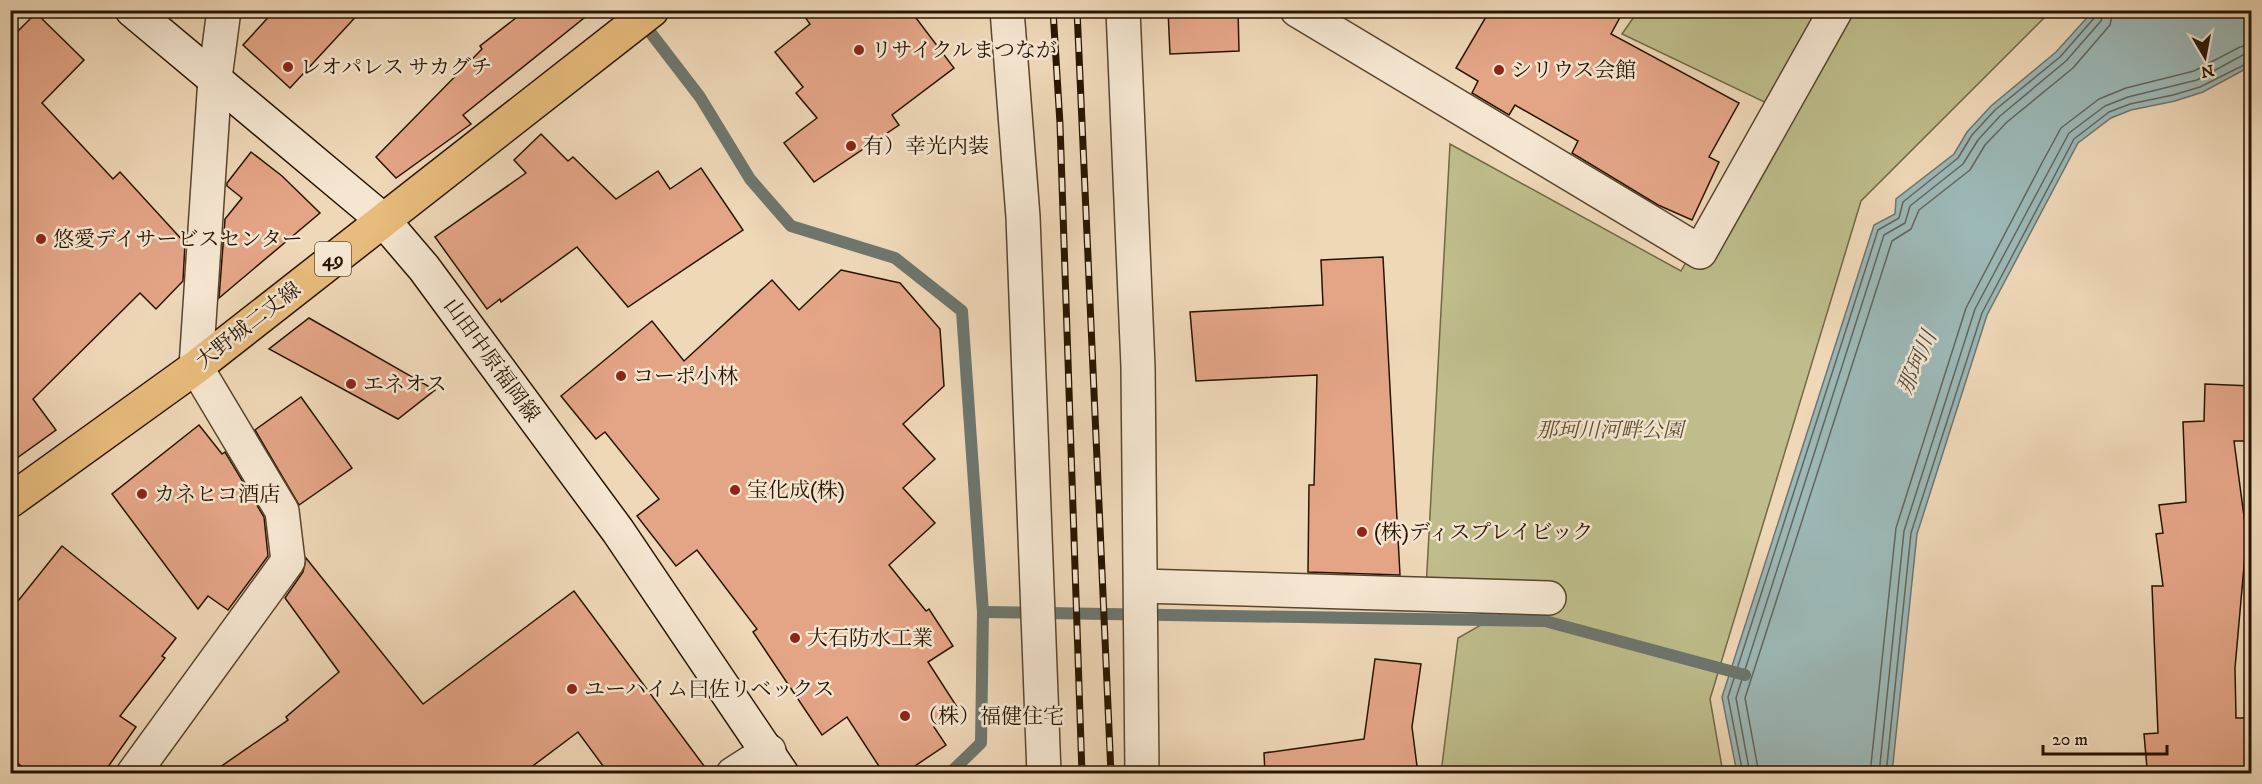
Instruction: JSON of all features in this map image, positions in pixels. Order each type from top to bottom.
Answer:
[{"type":"main road","name":"大野城二丈線","points":[[10,501],[196,367],[651,10]]},
{"type":"street","name":"山田中原福岡線","points":[[132,10],[383,220],[424,268],[618,531],[776,763]]},
{"type":"street","points":[[133,774],[288,561],[282,511],[196,367],[215,78],[224,10]]},
{"type":"street","points":[[1007,10],[1024,229],[1044,774]]},
{"type":"street","points":[[1123,10],[1137,367],[1142,774]]},
{"type":"street","points":[[1297,10],[1700,252],[1836,10]]},
{"type":"street","points":[[1141,586],[1549,598]]},
{"type":"street","points":[[733,774],[776,763]]},
{"type":"green space","name":"那珂川河畔公園","points":[[1638,11],[2051,11],[1861,201],[1710,699],[1723,773],[1441,773],[1458,638],[1541,591],[1426,589],[1450,144],[1681,271],[1773,106],[1622,34]]},
{"type":"water","name":"那珂川","points":[[2093,11],[2251,11],[2251,66],[2203,92],[2175,101],[2131,110],[2111,118],[2078,143],[1987,315],[1917,534],[1892,773],[1737,773],[1722,697],[1874,225],[1895,214],[1896,199],[1954,154],[1967,132],[1991,106],[2056,52]]},
{"type":"building","name":"レオパレス サカグチ","points":[[275,10],[362,10],[290,88],[243,45]]},
{"type":"building","points":[[526,10],[594,10],[463,115],[471,124],[396,178],[376,157],[482,49],[480,46]]},
{"type":"building","points":[[800,10],[910,10],[954,68],[892,115],[899,125],[814,182],[784,143],[817,118],[796,93],[803,87],[775,52],[810,24]]},
{"type":"building","points":[[1168,10],[1238,10],[1239,51],[1170,54]]},
{"type":"building","points":[[1490,10],[1624,10],[1611,34],[1739,103],[1709,157],[1719,162],[1692,220],[1658,205],[1572,153],[1578,141],[1515,105],[1509,115],[1472,93],[1478,81],[1456,68]]},
{"type":"building","points":[[36,13],[84,60],[42,103],[113,179],[120,172],[185,243],[183,281],[156,309],[140,293],[33,399],[56,430],[10,463],[10,39]]},
{"type":"building","points":[[541,134],[568,161],[573,157],[616,199],[658,171],[670,189],[701,168],[743,230],[628,307],[577,247],[501,302],[500,299],[487,309],[435,237],[526,173],[514,160]]},
{"type":"building","points":[[251,152],[282,176],[320,213],[219,298],[225,219],[242,198],[227,186],[227,183]]},
{"type":"building","points":[[1383,257],[1400,575],[1308,572],[1309,485],[1314,485],[1317,375],[1196,381],[1190,312],[1323,305],[1321,260]]},
{"type":"building","points":[[841,270],[900,283],[940,329],[944,386],[903,424],[935,459],[903,488],[935,523],[889,565],[926,611],[929,609],[953,646],[928,662],[959,710],[934,727],[946,745],[903,774],[884,774],[847,717],[822,735],[753,632],[757,629],[697,550],[676,566],[637,516],[659,499],[605,432],[596,439],[561,396],[652,321],[684,361],[772,280],[799,310]]},
{"type":"building","points":[[309,318],[435,390],[398,419],[269,349]]},
{"type":"building","points":[[2205,384],[2252,386],[2252,441],[2234,441],[2249,554],[2245,555],[2235,668],[2236,718],[2246,718],[2248,739],[2252,739],[2252,774],[2156,774],[2155,767],[2147,768],[2144,734],[2158,733],[2152,586],[2163,586],[2156,534],[2163,533],[2159,505],[2186,502],[2183,422],[2204,421]]},
{"type":"building","points":[[301,397],[352,468],[299,505],[255,430]]},
{"type":"building","points":[[199,425],[222,454],[225,452],[264,517],[268,556],[228,610],[208,596],[198,609],[112,494]]},
{"type":"building","points":[[62,546],[176,638],[162,656],[165,658],[120,716],[136,727],[103,774],[31,774],[10,757],[10,611]]},
{"type":"building","points":[[306,558],[423,704],[574,591],[710,774],[609,774],[578,732],[522,774],[210,774],[288,720],[286,717],[339,672],[285,598],[303,572]]},
{"type":"building","points":[[1375,659],[1421,664],[1412,727],[1418,774],[1265,774],[1264,753],[1364,739]]},
{"type":"waterway","points":[[645,19],[650,32],[700,97],[750,179],[791,226],[895,258],[962,311],[983,612],[981,743],[949,774]]},
{"type":"waterway","points":[[983,612],[1545,621],[1745,675]]},
{"type":"railway","points":[[1053,10],[1060,124],[1082,774]]},
{"type":"railway","points":[[1077,10],[1111,774]]},
{"type":"place","name":"リサイクルまつなが","points":[[859,50]]},
{"type":"place","name":"レオパレス サカグチ","points":[[288,67]]},
{"type":"place","name":"シリウス会館","points":[[1499,70]]},
{"type":"place","name":"有）幸光内装","points":[[851,146]]},
{"type":"place","name":"悠愛デイサービスセンター","points":[[41,239]]},
{"type":"place","name":"コーポ小林","points":[[621,376]]},
{"type":"place","name":"エネオス","points":[[351,384]]},
{"type":"place","name":"宝化成(株)","points":[[735,490]]},
{"type":"place","name":"カネヒコ酒店","points":[[142,494]]},
{"type":"place","name":"(株)ディスプレイビック","points":[[1362,532]]},
{"type":"place","name":"大石防水工業","points":[[795,638]]},
{"type":"place","name":"ユーハイム曰佐リベックス","points":[[572,689]]},
{"type":"place","name":"（株）福健住宅","points":[[905,716]]}]
